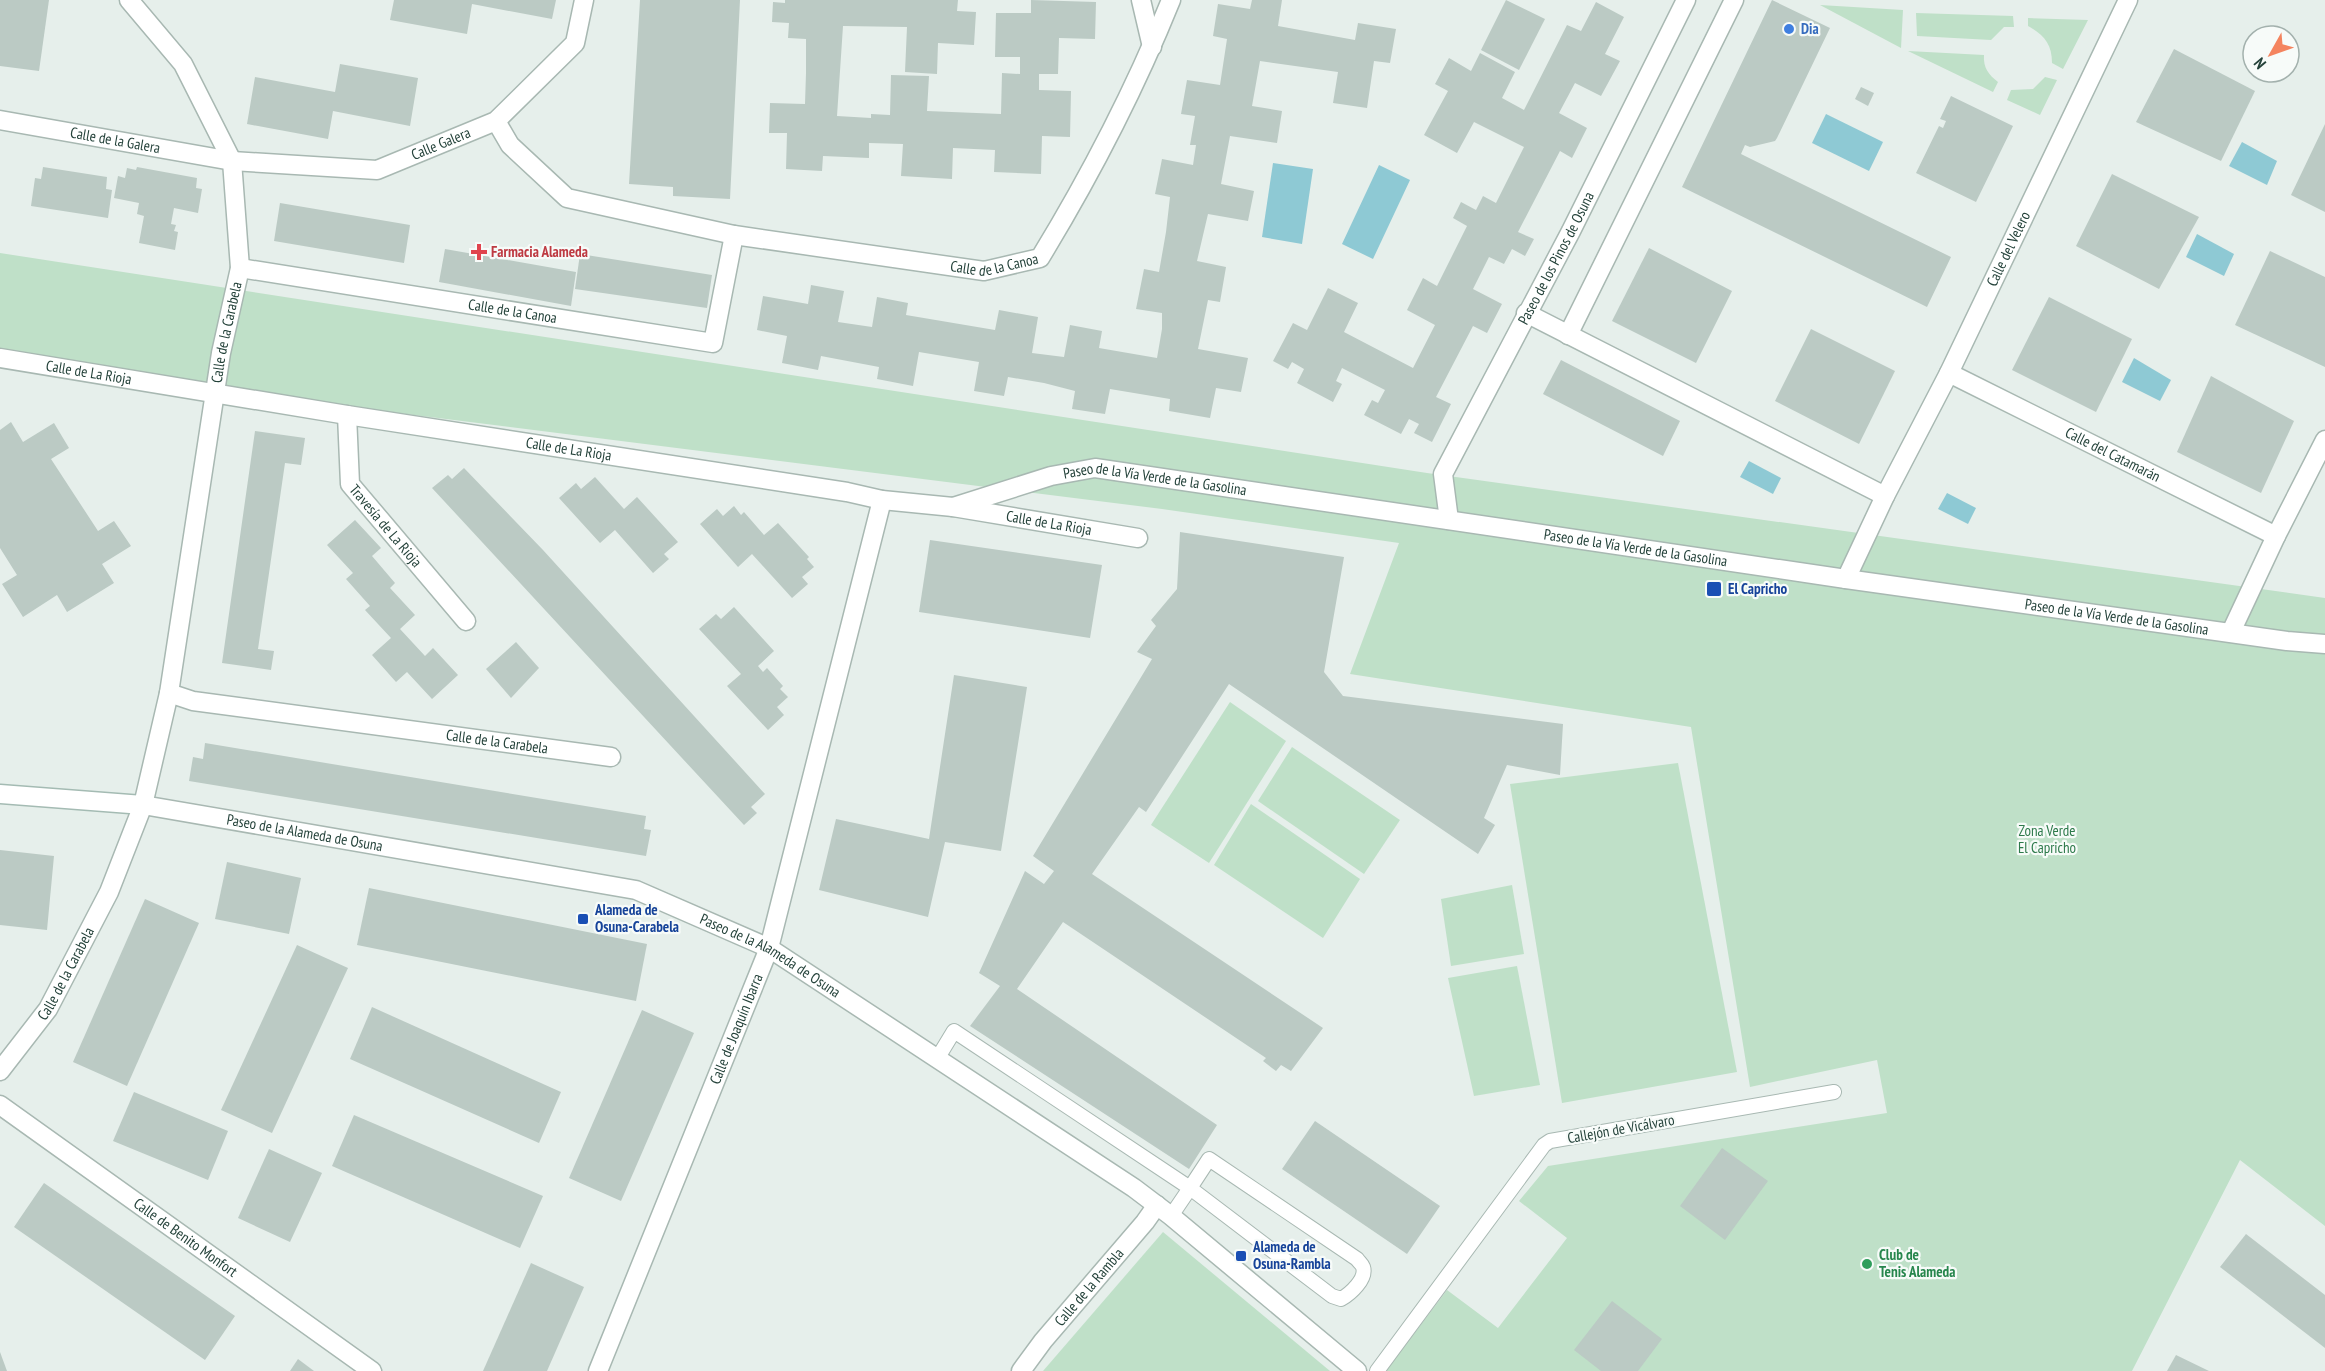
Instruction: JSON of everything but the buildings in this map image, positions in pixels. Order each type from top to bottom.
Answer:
[{"type":"street","name":"Calle de la Carabela","points":[[0,1071],[48,1010],[108,892],[142,806],[169,693],[224,335],[240,268],[232,161],[183,64],[129,0]]},
{"type":"street","name":"Calle Galera","points":[[232,161],[377,170],[496,121],[575,43],[584,0]]},
{"type":"street","points":[[1141,0],[1152,47]]},
{"type":"street","name":"Calle de la Canoa","points":[[496,121],[510,146],[567,198],[734,234],[984,271],[1040,258],[1071,207],[1152,47],[1171,0]]},
{"type":"street","name":"Paseo de los Pinos de Osuna","points":[[1449,520],[1443,474],[1571,231],[1686,0]]},
{"type":"street","points":[[1568,335],[1734,0]]},
{"type":"street","name":"Calle del Velero","points":[[1846,579],[2128,0]]},
{"type":"street","name":"Calle de la Galera","points":[[0,120],[232,161]]},
{"type":"street","name":"Calle de la Canoa","points":[[240,268],[713,343],[734,234]]},
{"type":"street","points":[[1526,314],[1885,496]]},
{"type":"street","name":"Calle de La Rioja","points":[[0,358],[347,415],[847,492],[882,500],[953,507],[1138,538]]},
{"type":"street","name":"Calle del Catamarán","points":[[1948,373],[2276,536]]},
{"type":"street","name":"Travesía de La Rioja","points":[[347,415],[350,484],[466,621]]},
{"type":"street","points":[[2231,632],[2325,440]]},
{"type":"street","name":"Paseo de la Vía Verde de la Gasolina","points":[[953,507],[1051,476],[1095,468],[1846,579],[2325,644]]},
{"type":"street","name":"Calle de Joaquín Ibarra","points":[[598,1371],[769,948],[882,500]]},
{"type":"street","name":"Calle de la Carabela","points":[[169,693],[193,701],[611,757]]},
{"type":"street","name":"Paseo de la Alameda de Osuna","points":[[0,794],[142,806],[636,890],[769,948],[1164,1210],[1357,1371]]},
{"type":"street","name":"Calle de Benito Monfort","points":[[0,1105],[372,1371]]},
{"type":"street","name":"Calle de la Rambla","points":[[1021,1371],[1043,1341],[1145,1222],[1164,1210]]},
{"type":"lane","points":[[936,1059],[954,1031],[1190,1188],[1332,1296],[1341,1299],[1350,1293],[1363,1275],[1363,1268],[1357,1259],[1209,1159],[1190,1188],[1164,1210]]},
{"type":"lane","name":"Callejón de Vicálvaro","points":[[1377,1371],[1537,1155],[1551,1141],[1834,1092]]},
{"type":"green space","points":[[1820,5],[1903,10],[1901,48]]},
{"type":"green space","points":[[1916,13],[2013,16],[2014,27],[2004,27],[1991,40],[1917,36]]},
{"type":"green space","points":[[2028,18],[2088,20],[2063,69],[2052,63],[2049,45],[2043,37],[2028,26]]},
{"type":"green space","points":[[1908,51],[1984,55],[1987,71],[1998,82],[1993,92]]},
{"type":"green space","points":[[2045,77],[2057,80],[2040,115],[2007,100],[2011,90],[2033,89]]},
{"type":"green space","name":"Zona Verde El Capricho","points":[[0,253],[1427,473],[2325,598],[2325,1226],[2240,1160],[2132,1371],[1386,1371],[1447,1290],[1498,1328],[1567,1238],[1519,1201],[1548,1166],[1887,1113],[1877,1060],[1750,1087],[1691,727],[1350,674],[1399,543],[1162,509],[0,363]]},
{"type":"green space","points":[[1230,702],[1286,741],[1209,863],[1151,825]]},
{"type":"green space","points":[[1292,747],[1400,820],[1364,874],[1258,801]]},
{"type":"green space","points":[[1678,763],[1737,1072],[1562,1103],[1510,784]]},
{"type":"green space","points":[[1251,804],[1360,879],[1323,938],[1214,865]]},
{"type":"green space","points":[[1512,885],[1524,954],[1451,966],[1441,899]]},
{"type":"green space","points":[[1517,966],[1540,1085],[1474,1096],[1448,978]]},
{"type":"green space","points":[[1163,1232],[1330,1371],[1043,1371]]},
{"type":"water","points":[[1826,114],[1883,142],[1869,171],[1812,143]]},
{"type":"water","points":[[2242,142],[2277,161],[2267,185],[2229,166]]},
{"type":"water","points":[[1273,163],[1313,169],[1302,244],[1262,237]]},
{"type":"water","points":[[1379,165],[1410,180],[1373,259],[1342,244]]},
{"type":"water","points":[[2197,234],[2234,254],[2224,276],[2186,257]]},
{"type":"water","points":[[2134,358],[2171,380],[2160,401],[2122,382]]},
{"type":"water","points":[[1749,461],[1781,478],[1773,494],[1740,477]]},
{"type":"water","points":[[1947,493],[1976,508],[1968,524],[1938,509]]},
{"type":"place","name":"Dia","points":[[1789,29]]},
{"type":"place","name":"Farmacia Alameda","points":[[479,252]]},
{"type":"place","name":"El Capricho","points":[[1714,589]]},
{"type":"place","name":"Alameda de Osuna-Carabela","points":[[583,919]]},
{"type":"place","name":"Alameda de Osuna-Rambla","points":[[1241,1256]]},
{"type":"place","name":"Club de Tenis Alameda","points":[[1867,1264]]}]
